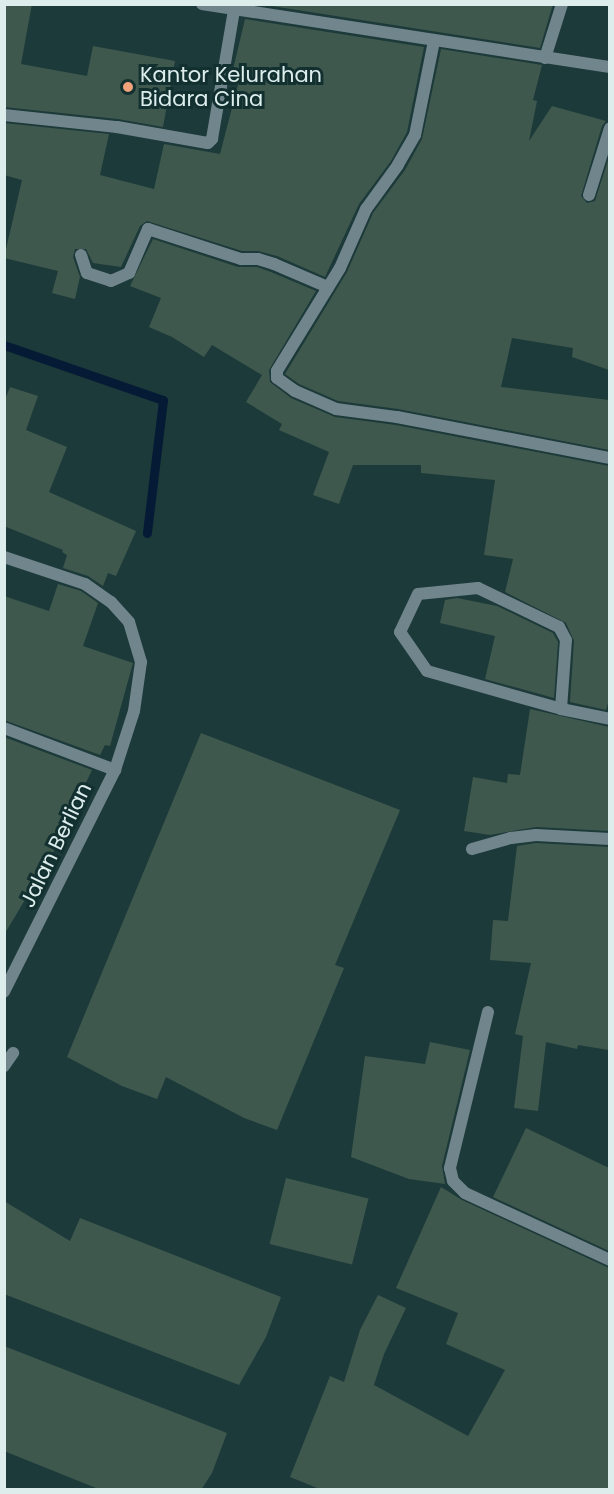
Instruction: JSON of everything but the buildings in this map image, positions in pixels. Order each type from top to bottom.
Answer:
[{"type":"street","points":[[202,4],[242,8],[434,41],[609,67]]},
{"type":"street","points":[[545,58],[562,4]]},
{"type":"street","points":[[4,115],[128,129],[208,143],[212,139],[242,8]]},
{"type":"street","points":[[434,41],[415,135],[398,165],[366,209],[328,287],[277,370],[277,378],[295,391],[336,409],[397,417],[609,458]]},
{"type":"street","points":[[589,195],[609,128]]},
{"type":"street","points":[[81,255],[87,273],[111,281],[129,273],[148,229],[241,259],[258,259],[274,264],[328,287]]},
{"type":"street","name":"Jalan Berlian","points":[[4,557],[85,584],[111,602],[129,622],[141,662],[134,711],[115,770],[4,992]]},
{"type":"street","points":[[561,709],[566,640],[560,627],[478,588],[418,594],[400,632],[427,671],[561,709],[609,719]]},
{"type":"street","points":[[4,728],[115,770]]},
{"type":"street","points":[[472,849],[511,838],[536,835],[609,839]]},
{"type":"street","points":[[488,1012],[450,1168],[453,1181],[465,1193],[609,1260]]},
{"type":"street","points":[[4,1066],[13,1053]]},
{"type":"waterway","points":[[4,345],[163,400],[147,533]]},
{"type":"place","name":"Kantor Kelurahan Bidara Cina","points":[[128,87]]}]
